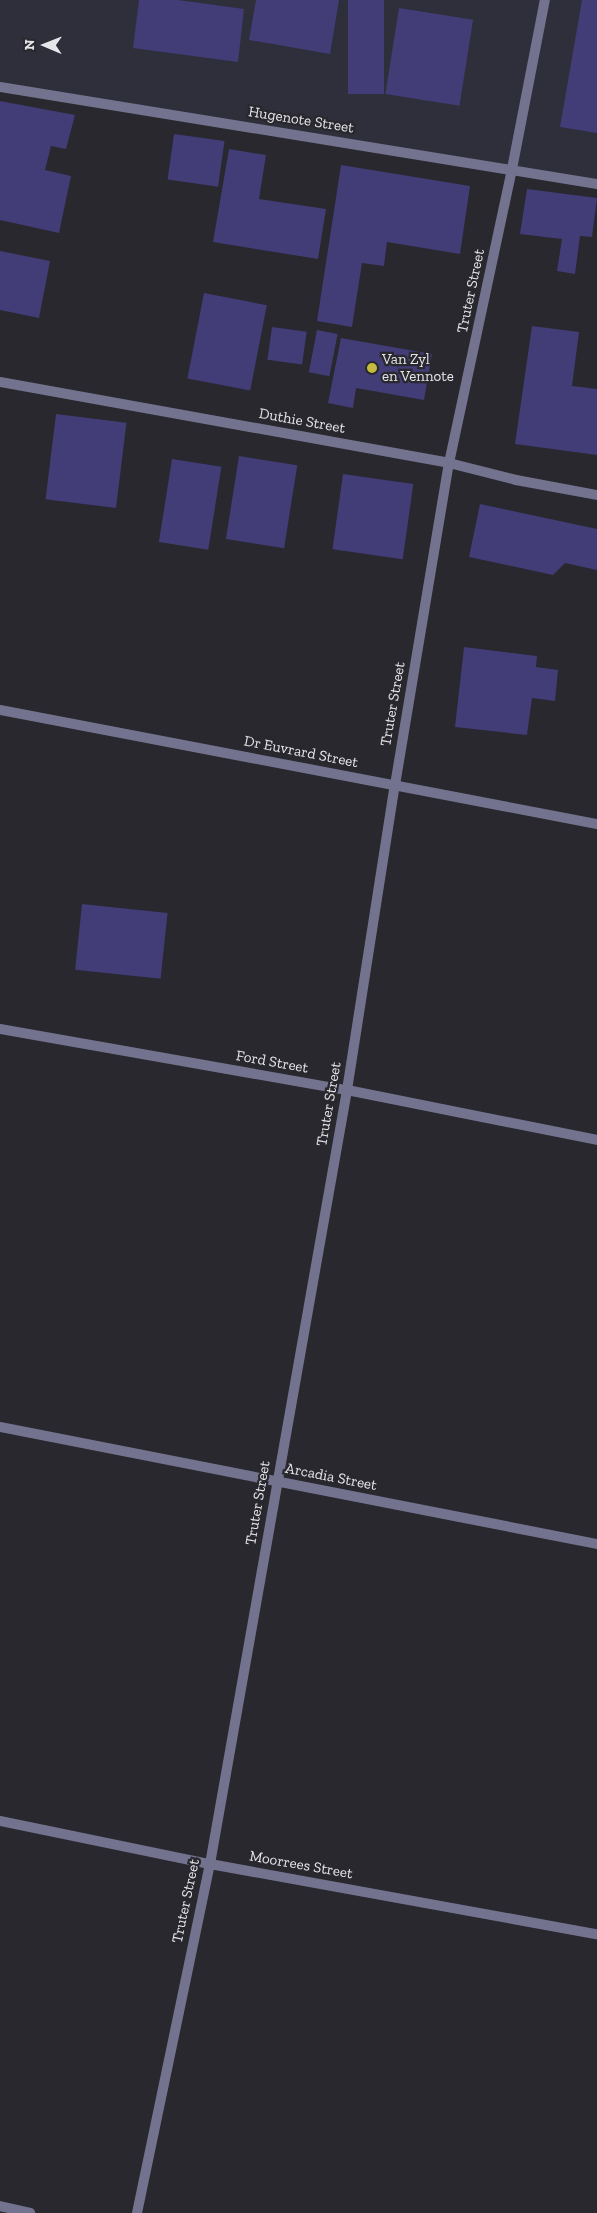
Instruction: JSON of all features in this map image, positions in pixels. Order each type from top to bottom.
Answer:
[{"type":"street","name":"Truter Street","points":[[138,2213],[210,1864],[347,1090],[394,785],[449,463],[512,170],[545,0]]},
{"type":"street","name":"Hugenote Street","points":[[0,87],[597,184]]},
{"type":"street","name":"Duthie Street","points":[[0,382],[449,463],[516,480],[597,495]]},
{"type":"street","name":"Dr Euvrard Street","points":[[0,710],[597,824]]},
{"type":"street","name":"Ford Street","points":[[0,1029],[347,1090],[597,1140]]},
{"type":"street","name":"Arcadia Street","points":[[0,1427],[597,1544]]},
{"type":"street","name":"Moorrees Street","points":[[0,1821],[210,1864],[597,1934]]},
{"type":"street","points":[[0,2206],[30,2213]]},
{"type":"shaded area","points":[[0,0],[597,0],[597,184],[0,87]]},
{"type":"building","points":[[139,0],[178,0],[244,9],[238,62],[133,48]]},
{"type":"building","points":[[256,0],[339,0],[330,54],[249,40]]},
{"type":"building","points":[[348,0],[384,0],[384,94],[348,94]]},
{"type":"building","points":[[582,0],[597,0],[597,133],[560,127]]},
{"type":"building","points":[[399,8],[473,20],[459,106],[385,94]]},
{"type":"building","points":[[0,101],[75,115],[66,149],[51,146],[45,170],[71,176],[59,233],[0,220]]},
{"type":"building","points":[[174,134],[225,141],[218,187],[168,180]]},
{"type":"building","points":[[229,149],[266,155],[259,199],[326,209],[318,259],[213,242]]},
{"type":"building","points":[[341,165],[470,186],[460,254],[387,242],[384,266],[362,263],[352,327],[317,321]]},
{"type":"building","points":[[527,189],[597,198],[592,237],[580,236],[575,274],[557,271],[562,239],[520,234]]},
{"type":"building","points":[[0,251],[50,261],[39,318],[0,310]]},
{"type":"building","points":[[204,293],[267,305],[250,391],[187,378]]},
{"type":"building","points":[[532,326],[579,332],[572,386],[597,389],[597,455],[515,444]]},
{"type":"building","points":[[272,327],[307,332],[302,365],[267,360]]},
{"type":"building","points":[[317,330],[338,334],[329,376],[309,372]]},
{"type":"building","points":[[341,338],[432,354],[424,400],[356,388],[353,408],[328,403]]},
{"type":"building","points":[[56,414],[126,423],[116,508],[46,499]]},
{"type":"building","points":[[239,456],[297,465],[284,548],[226,539]]},
{"type":"building","points":[[172,459],[221,467],[208,550],[159,542]]},
{"type":"building","points":[[343,474],[413,484],[403,559],[332,549]]},
{"type":"building","points":[[480,504],[597,529],[597,570],[565,563],[553,575],[469,557]]},
{"type":"building","points":[[464,647],[537,656],[536,667],[558,670],[555,701],[532,698],[527,735],[455,727]]},
{"type":"building","points":[[82,904],[168,913],[161,979],[75,970]]},
{"type":"place","name":"Van Zyl en Vennote","points":[[372,368]]}]
